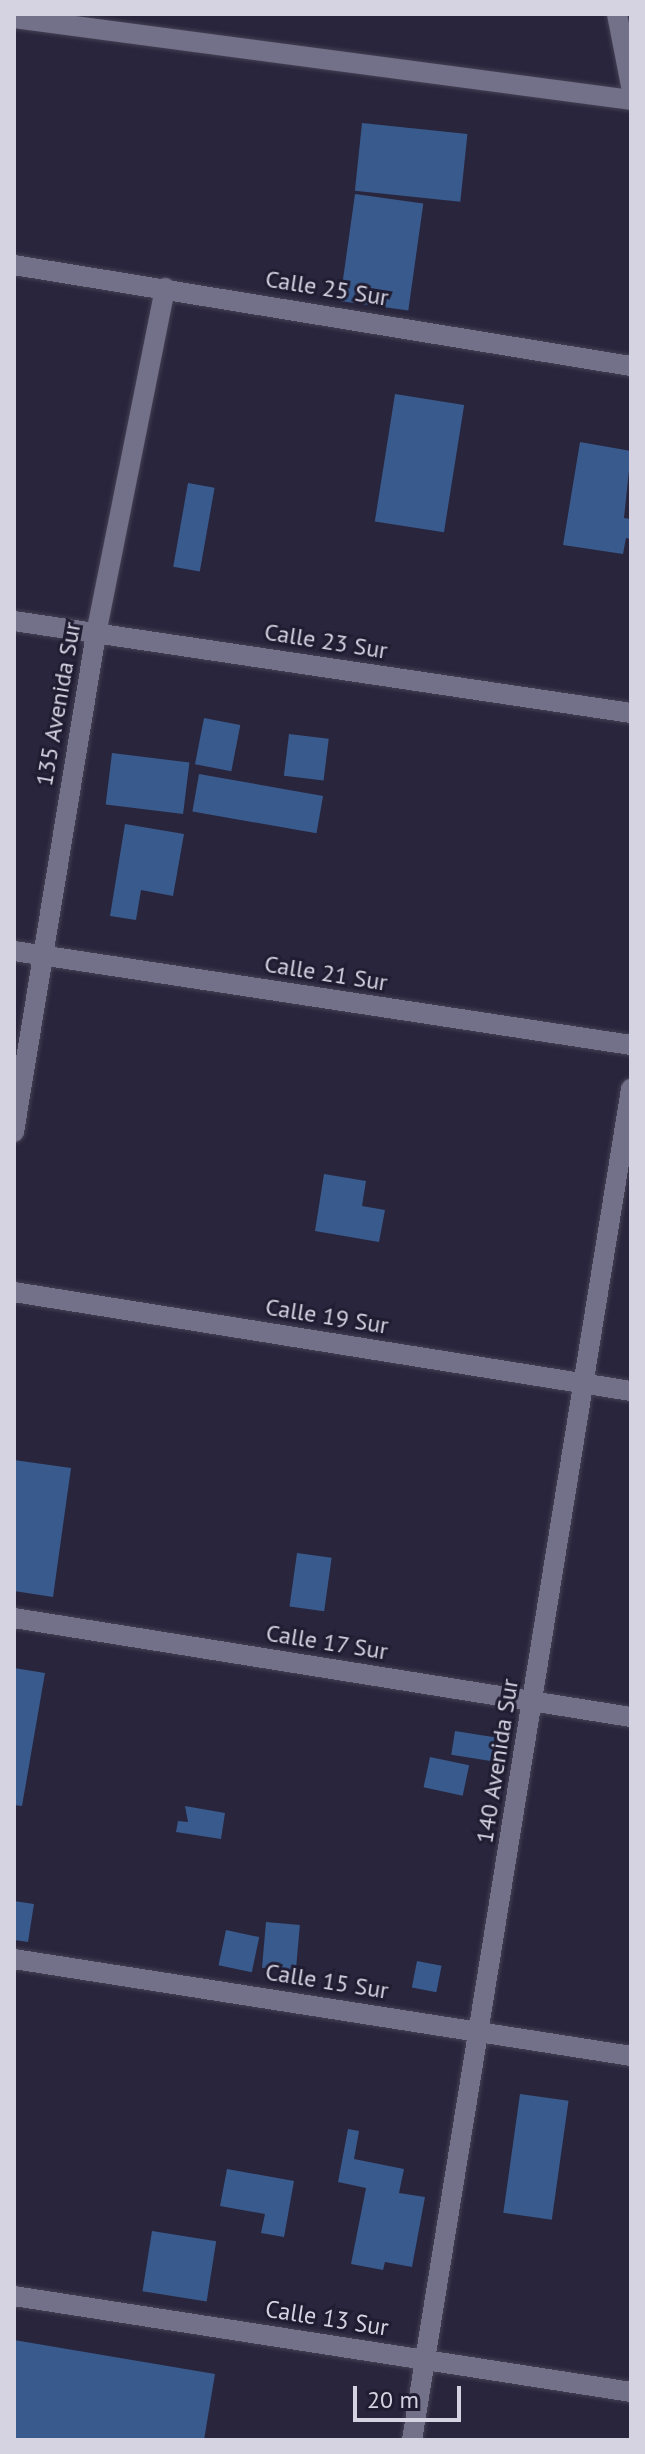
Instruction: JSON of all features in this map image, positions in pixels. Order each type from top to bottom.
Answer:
[{"type":"street","points":[[617,14],[631,86]]},
{"type":"street","points":[[14,18],[631,100]]},
{"type":"street","name":"Calle 25 Sur","points":[[14,265],[631,366]]},
{"type":"street","name":"135 Avenida Sur","points":[[14,1132],[96,634],[165,288]]},
{"type":"street","name":"Calle 23 Sur","points":[[14,621],[631,713]]},
{"type":"street","name":"Calle 21 Sur","points":[[14,951],[631,1045]]},
{"type":"street","name":"140 Avenida Sur","points":[[412,2440],[631,1089]]},
{"type":"street","name":"Calle 19 Sur","points":[[14,1292],[631,1391]]},
{"type":"street","name":"Calle 17 Sur","points":[[14,1618],[631,1717]]},
{"type":"street","name":"Calle 15 Sur","points":[[14,1959],[631,2056]]},
{"type":"street","name":"Calle 13 Sur","points":[[14,2296],[631,2392]]},
{"type":"building","points":[[362,123],[467,134],[460,202],[355,191]]},
{"type":"building","points":[[355,194],[423,204],[408,311],[340,301]]},
{"type":"building","points":[[395,394],[464,405],[444,532],[375,521]]},
{"type":"building","points":[[580,442],[631,451],[624,518],[631,519],[631,539],[626,538],[623,554],[563,545]]},
{"type":"building","points":[[188,483],[215,488],[200,571],[173,567]]},
{"type":"building","points":[[204,718],[240,725],[231,771],[195,764]]},
{"type":"building","points":[[289,734],[329,739],[324,781],[284,776]]},
{"type":"building","points":[[112,753],[189,763],[183,814],[106,805]]},
{"type":"building","points":[[199,774],[323,796],[316,833],[192,811]]},
{"type":"building","points":[[125,824],[184,834],[173,896],[141,890],[136,920],[110,916]]},
{"type":"building","points":[[324,1174],[366,1181],[362,1206],[385,1210],[379,1242],[315,1231]]},
{"type":"building","points":[[14,1460],[71,1468],[53,1597],[14,1591]]},
{"type":"building","points":[[297,1553],[332,1558],[324,1611],[289,1606]]},
{"type":"building","points":[[14,1668],[45,1673],[22,1806],[14,1805]]},
{"type":"building","points":[[455,1731],[495,1737],[491,1761],[451,1755]]},
{"type":"building","points":[[430,1757],[469,1765],[463,1796],[424,1787]]},
{"type":"building","points":[[185,1806],[225,1813],[221,1839],[176,1832],[178,1821],[188,1822]]},
{"type":"building","points":[[14,1901],[34,1904],[28,1942],[14,1940]]},
{"type":"building","points":[[266,1922],[300,1925],[296,1971],[262,1968]]},
{"type":"building","points":[[226,1930],[259,1937],[252,1972],[219,1965]]},
{"type":"building","points":[[417,1961],[442,1966],[436,1992],[412,1988]]},
{"type":"building","points":[[520,2094],[569,2101],[552,2220],[503,2213]]},
{"type":"building","points":[[348,2129],[359,2131],[354,2159],[404,2169],[399,2193],[425,2197],[412,2267],[385,2262],[383,2270],[351,2264],[366,2188],[338,2182]]},
{"type":"building","points":[[227,2169],[294,2181],[284,2237],[261,2233],[265,2214],[220,2206]]},
{"type":"building","points":[[152,2231],[216,2241],[207,2301],[142,2291]]},
{"type":"building","points":[[14,2340],[215,2374],[204,2440],[14,2440]]}]
